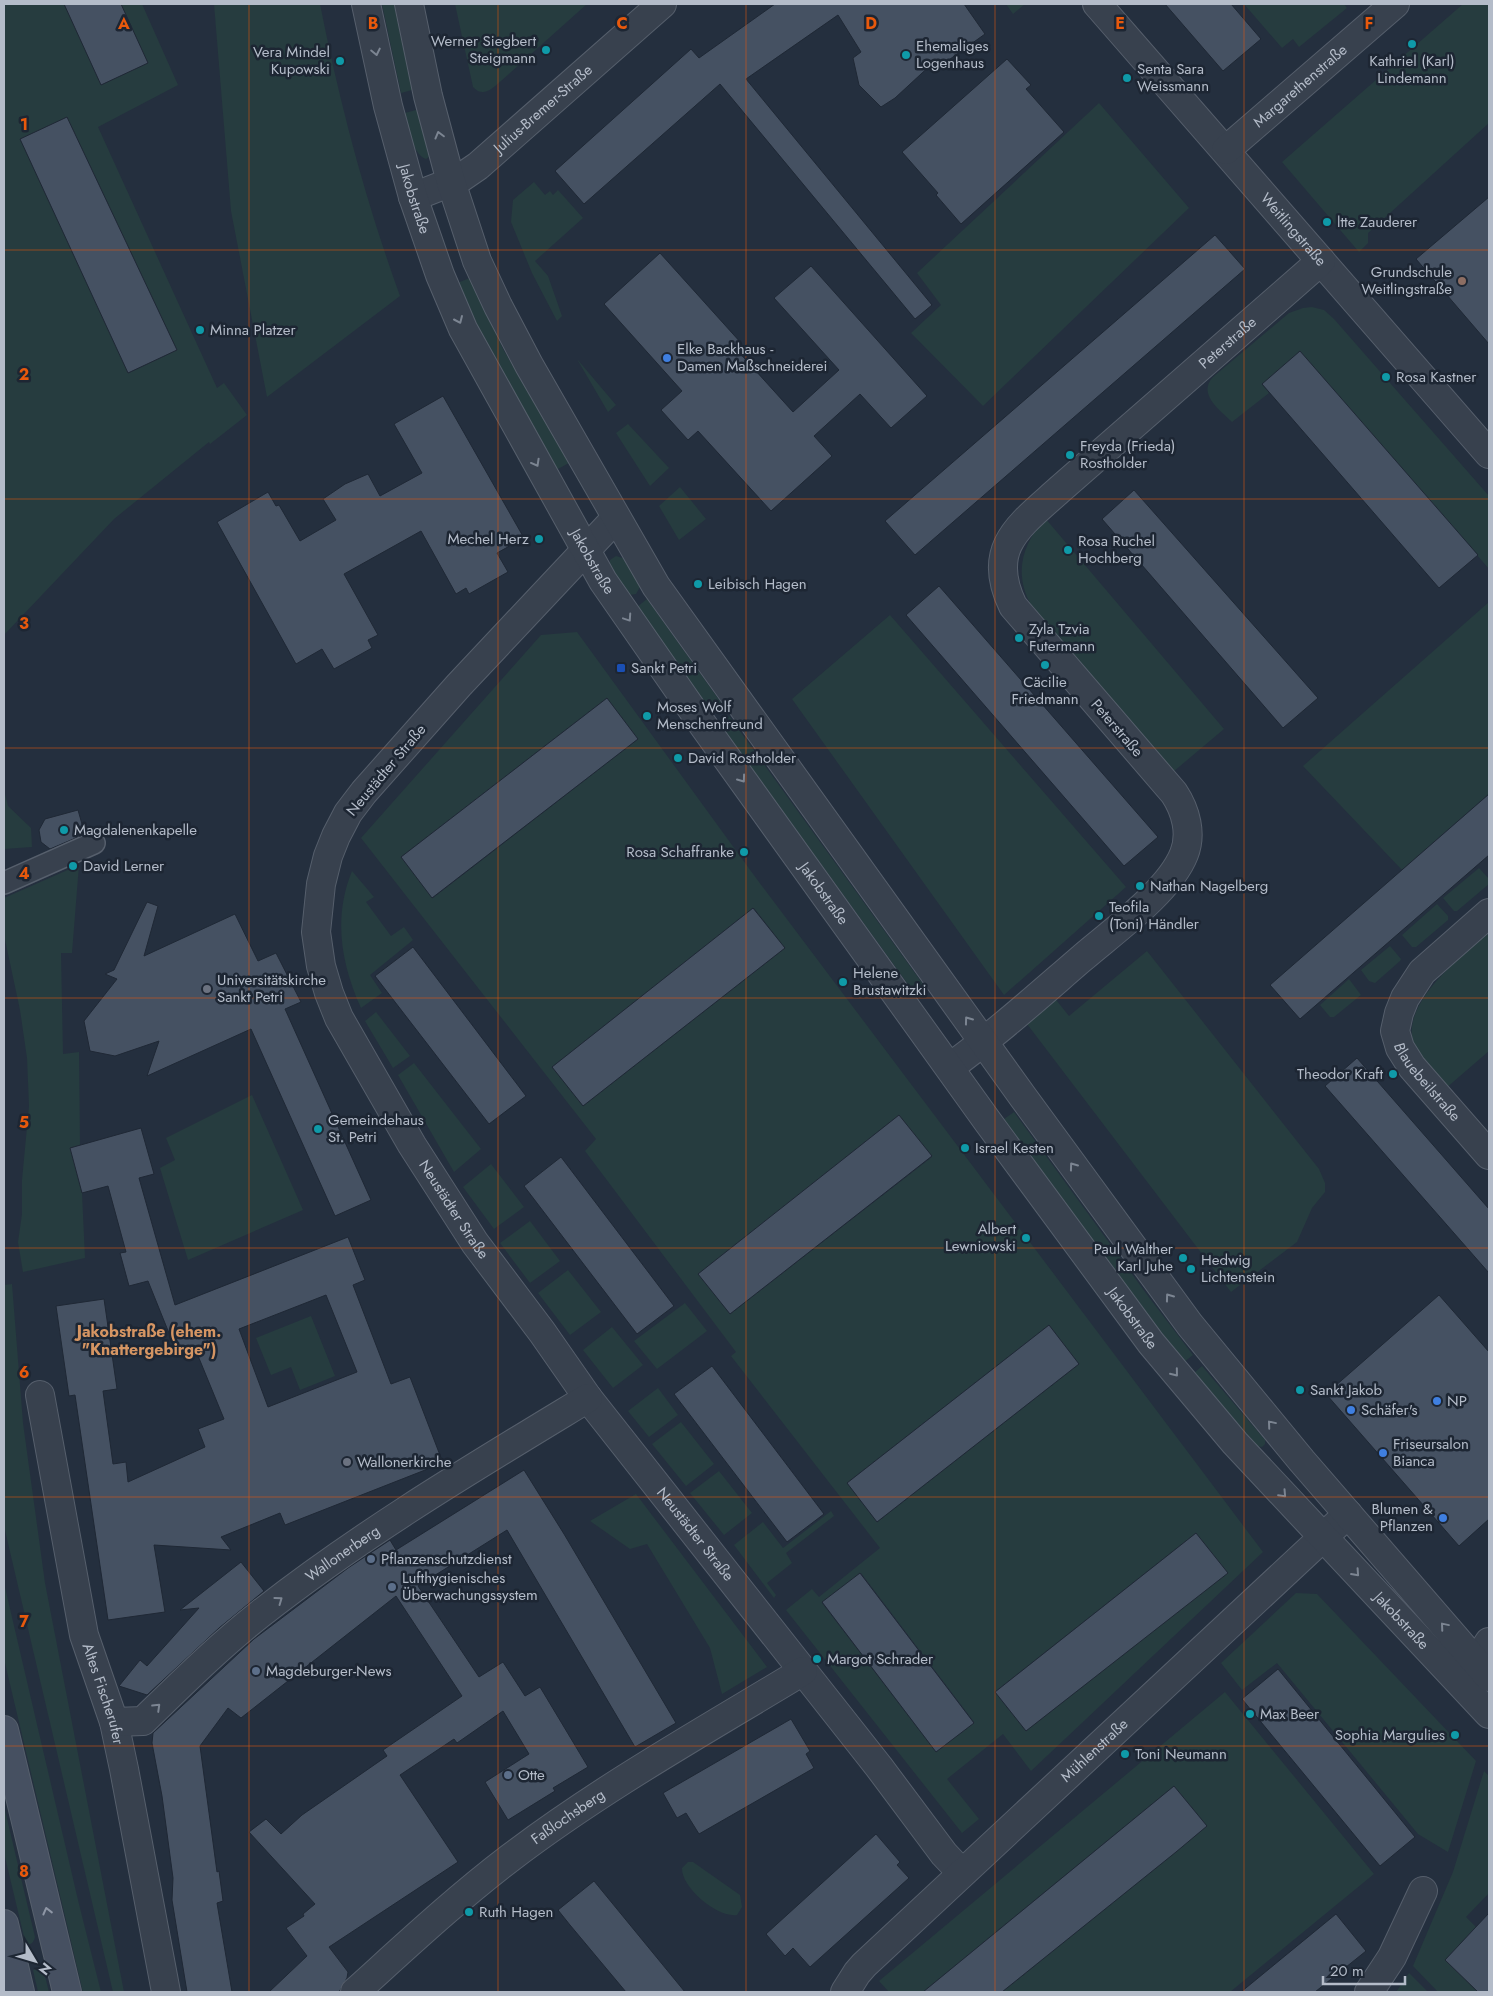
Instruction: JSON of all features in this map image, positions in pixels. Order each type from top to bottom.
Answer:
[{"type":"main road","points":[[4,1730],[67,1992]]},
{"type":"main road","points":[[4,1924],[20,1992]]},
{"type":"street","name":"Jakobstraße","points":[[366,4],[388,106],[413,197],[440,275],[463,329],[584,550],[613,596],[697,718],[1076,1242],[1172,1370],[1235,1444],[1323,1537],[1478,1666]]},
{"type":"street","name":"Jakobstraße","points":[[409,4],[428,96],[451,182],[477,261],[498,306],[534,374],[616,518],[668,603],[1106,1212],[1190,1325],[1283,1439],[1478,1666]]},
{"type":"street","name":"Julius-Bremer-Straße","points":[[413,197],[466,175],[503,146],[662,4]]},
{"type":"street","name":"Weitlingstraße","points":[[1098,4],[1489,454]]},
{"type":"street","name":"Margarethenstraße","points":[[1226,150],[1396,4]]},
{"type":"street","name":"Peterstraße","points":[[950,1067],[984,1042],[1158,891],[1177,868],[1187,844],[1186,819],[1174,793],[1013,606],[1004,584],[1002,562],[1012,535],[1025,520],[1321,261]]},
{"type":"street","name":"Neustädter Straße","points":[[616,518],[459,684],[348,812],[328,856],[321,884],[316,932],[321,966],[339,1018],[412,1145],[475,1243],[542,1332],[588,1398],[944,1854],[962,1873]]},
{"type":"street","points":[[4,883],[94,843]]},
{"type":"street","name":"Blauebeilstraße","points":[[1489,913],[1422,972],[1405,998],[1395,1031],[1400,1048],[1412,1067],[1489,1155]]},
{"type":"street","name":"Altes Fischerufer","points":[[40,1396],[84,1635],[114,1722],[166,1992]]},
{"type":"street","name":"Wallonerberg","points":[[114,1722],[143,1721],[223,1645],[260,1614],[357,1543],[588,1398]]},
{"type":"street","name":"Mühlenstraße","points":[[845,1992],[864,1965],[1348,1514]]},
{"type":"street","points":[[1478,1666],[1489,1714]]},
{"type":"street","name":"Faßlochsberg","points":[[355,1992],[441,1914],[525,1847],[650,1762],[802,1671]]},
{"type":"street","points":[[1369,1992],[1392,1957],[1422,1891]]},
{"type":"green space","points":[[4,4],[64,4],[101,85],[148,63],[121,4],[142,4],[178,85],[98,127],[217,388],[224,383],[247,415],[210,444],[209,442],[114,519],[4,635]],"holes":[[[67,117],[177,350],[129,373],[20,139]]]},
{"type":"green space","points":[[214,4],[320,4],[354,152],[400,296],[267,397],[231,211]]},
{"type":"green space","points":[[382,4],[394,4],[412,90],[401,93]]},
{"type":"green space","points":[[455,4],[587,4],[498,84],[487,91],[480,92],[473,87]]},
{"type":"green space","points":[[1006,4],[1025,4],[1013,14]]},
{"type":"green space","points":[[1244,4],[1344,4],[1347,8],[1299,47],[1293,39],[1282,48]]},
{"type":"green space","points":[[1463,4],[1489,4],[1489,123],[1368,233],[1368,243],[1359,252],[1282,162]]},
{"type":"green space","points":[[1099,103],[1189,208],[983,406],[911,333],[941,305],[917,273]]},
{"type":"green space","points":[[416,110],[429,157],[426,159],[421,156],[414,146],[405,113]]},
{"type":"green space","points":[[534,182],[545,195],[550,191],[553,195],[558,190],[583,218],[535,261],[548,276],[562,316],[557,321],[532,273],[511,222],[513,200]]},
{"type":"green space","points":[[470,278],[503,349],[569,463],[556,470],[477,327],[457,283]]},
{"type":"green space","points":[[1312,307],[1324,310],[1334,319],[1489,496],[1489,569],[1477,555],[1262,384],[1269,393],[1232,422],[1216,407],[1209,396],[1208,390],[1209,383],[1213,377],[1289,313]]},
{"type":"green space","points":[[577,359],[616,405],[608,412]]},
{"type":"green space","points":[[628,424],[669,468],[650,486],[616,433]]},
{"type":"green space","points":[[680,487],[706,519],[679,540],[659,506]]},
{"type":"green space","points":[[1045,518],[1224,729],[1173,772],[1031,605],[1022,581],[1023,559],[1031,538]]},
{"type":"green space","points":[[616,556],[623,558],[639,583],[640,587],[636,594],[629,595],[610,565],[610,560]]},
{"type":"green space","points":[[647,599],[722,704],[710,712],[637,607]]},
{"type":"green space","points":[[1489,602],[1489,794],[1402,870],[1303,766]]},
{"type":"green space","points":[[890,615],[1126,887],[1004,995],[792,699]]},
{"type":"green space","points":[[577,632],[756,878],[1263,1552],[1031,1771],[1003,1734],[947,1779],[979,1819],[962,1833],[786,1610],[812,1589],[819,1597],[880,1548],[731,1356],[736,1352],[585,1151],[596,1139],[361,838],[541,635]],"holes":[[[607,698],[638,739],[433,898],[401,857]],[[754,908],[785,948],[583,1106],[552,1067]],[[899,1115],[932,1157],[730,1314],[699,1274]],[[1049,1325],[1079,1364],[877,1522],[847,1483]],[[1196,1533],[1227,1573],[1026,1731],[995,1692]],[[861,1573],[974,1722],[936,1752],[822,1603]]]},
{"type":"green space","points":[[729,716],[925,987],[915,994],[719,723]]},
{"type":"green space","points":[[4,790],[8,806],[31,828],[32,847],[4,849]]},
{"type":"green space","points":[[79,865],[72,953],[61,953],[63,1054],[79,1052],[80,1145],[70,1148],[82,1193],[85,1258],[23,1272],[18,1242],[22,1214],[22,1180],[29,1106],[27,1058],[20,1010],[4,935],[4,898]]},
{"type":"green space","points":[[1479,868],[1489,879],[1489,884],[1457,911],[1454,911],[1443,898]]},
{"type":"green space","points":[[352,871],[374,897],[366,902],[391,936],[404,927],[413,940],[370,975],[382,993],[361,1008],[348,974],[342,940],[343,906]]},
{"type":"green space","points":[[1437,904],[1448,916],[1448,920],[1416,947],[1412,947],[1402,935]]},
{"type":"green space","points":[[1489,933],[1489,1051],[1445,1089],[1424,1063],[1414,1045],[1412,1029],[1416,1013],[1424,997],[1449,967]]},
{"type":"green space","points":[[1390,946],[1401,959],[1400,961],[1375,983],[1369,981],[1361,970]]},
{"type":"green space","points":[[1147,951],[1319,1169],[1325,1183],[1325,1192],[1312,1208],[1297,1242],[1231,1292],[1024,1020],[1053,996],[1069,1016]]},
{"type":"green space","points":[[1349,979],[1361,995],[1334,1017],[1330,1017],[1320,1005]]},
{"type":"green space","points":[[376,1012],[410,1056],[393,1068],[365,1021]]},
{"type":"green space","points":[[414,1063],[481,1149],[454,1172],[398,1075]]},
{"type":"green space","points":[[252,1095],[303,1210],[188,1260],[160,1168],[175,1160],[166,1138]]},
{"type":"green space","points":[[1014,1112],[1193,1355],[1184,1362],[1004,1119]]},
{"type":"green space","points":[[491,1164],[524,1207],[494,1229],[463,1187]]},
{"type":"green space","points":[[530,1221],[560,1261],[530,1283],[500,1243]]},
{"type":"green space","points":[[568,1270],[601,1312],[570,1335],[538,1293]]},
{"type":"green space","points":[[12,1284],[23,1423],[45,1583],[124,1992],[113,1992],[4,1526],[4,1285]]},
{"type":"green space","points":[[685,1303],[707,1331],[657,1369],[634,1341]]},
{"type":"green space","points":[[311,1316],[335,1376],[300,1390],[291,1367],[271,1375],[256,1338]]},
{"type":"green space","points":[[612,1327],[643,1365],[613,1388],[583,1350]]},
{"type":"green space","points":[[1202,1366],[1265,1440],[1265,1444],[1262,1447],[1257,1446],[1194,1373]]},
{"type":"green space","points":[[658,1388],[678,1415],[649,1437],[628,1411]]},
{"type":"green space","points":[[681,1422],[714,1464],[686,1486],[652,1444]]},
{"type":"green space","points":[[719,1471],[752,1513],[724,1535],[690,1493]]},
{"type":"green space","points":[[636,1494],[767,1667],[722,1694],[710,1648],[647,1544],[630,1549],[590,1521]]},
{"type":"green space","points":[[831,1511],[834,1516],[786,1553],[792,1563],[767,1583],[776,1595],[774,1598],[734,1545],[763,1522],[783,1548]]},
{"type":"green space","points":[[4,1583],[101,1992],[83,1992],[4,1659]]},
{"type":"green space","points":[[1296,1593],[1317,1594],[1476,1761],[1448,1852],[1418,1834],[1277,1663],[1242,1690],[1221,1663]]},
{"type":"green space","points":[[1225,1692],[1374,1874],[1230,1992],[1002,1992],[1207,1826],[1174,1786],[923,1992],[889,1992],[879,1981]]},
{"type":"green space","points":[[1484,1771],[1489,1776],[1489,1893],[1466,1917],[1476,1927],[1445,1960],[1478,1992],[1438,1992],[1413,1966],[1453,1872]]},
{"type":"green space","points":[[4,1806],[35,1937],[32,1943],[28,1945],[26,1945],[4,1853]]},
{"type":"green space","points":[[688,1862],[693,1862],[740,1895],[742,1907],[737,1915],[720,1912],[694,1892],[683,1876],[682,1868]]},
{"type":"green space","points":[[41,1968],[44,1972],[49,1992],[38,1992],[33,1970]]},
{"type":"green space","points":[[1409,1973],[1428,1992],[1396,1992]]},
{"type":"building","points":[[64,4],[121,4],[148,63],[101,85]]},
{"type":"building","points":[[775,4],[964,4],[985,34],[939,67],[934,62],[895,98],[881,107],[859,85],[853,58],[861,52],[838,15],[746,79],[932,305],[915,319],[720,84],[584,204],[555,171],[691,49],[699,58]]},
{"type":"building","points":[[1165,4],[1231,4],[1261,39],[1223,71]]},
{"type":"building","points":[[1007,59],[1031,85],[1026,89],[1064,132],[961,224],[936,195],[938,193],[902,152]]},
{"type":"building","points":[[67,117],[177,350],[128,373],[20,139]]},
{"type":"building","name":"Grundschule Weitlingstraße","points":[[1489,197],[1489,344],[1416,259]]},
{"type":"building","points":[[1215,235],[1245,269],[915,555],[885,521]]},
{"type":"building","points":[[660,253],[742,344],[736,349],[793,412],[839,370],[774,298],[811,266],[927,396],[891,428],[860,394],[814,436],[832,456],[771,511],[698,431],[688,440],[661,410],[682,391],[604,304]]},
{"type":"building","points":[[1300,351],[1478,555],[1439,588],[1262,384]]},
{"type":"building","points":[[443,396],[524,538],[497,553],[508,572],[469,594],[466,588],[456,594],[421,531],[344,574],[378,635],[368,640],[372,648],[334,669],[322,649],[296,664],[217,522],[268,492],[276,506],[279,505],[300,541],[336,520],[323,499],[345,484],[368,474],[380,496],[422,473],[394,424]]},
{"type":"building","points":[[1134,490],[1318,698],[1283,728],[1102,519]]},
{"type":"building","points":[[939,586],[1158,837],[1124,866],[906,615]]},
{"type":"building","points":[[607,698],[638,739],[432,898],[401,857]]},
{"type":"building","points":[[1489,794],[1489,855],[1300,1019],[1270,985]]},
{"type":"building","name":"Magdalenenkapelle","points":[[78,810],[82,824],[92,831],[50,849],[41,842],[39,830],[45,819]]},
{"type":"building","name":"Universitätskirche Sankt Petri","points":[[147,902],[158,906],[144,956],[235,914],[258,961],[276,953],[301,1002],[285,1009],[371,1200],[335,1216],[251,1029],[147,1076],[159,1041],[115,1056],[90,1051],[84,1021],[117,979],[105,974],[114,970]]},
{"type":"building","points":[[753,908],[785,948],[583,1106],[552,1067]]},
{"type":"building","points":[[413,947],[526,1096],[489,1124],[375,976]]},
{"type":"building","points":[[1357,1058],[1489,1209],[1489,1273],[1325,1086]]},
{"type":"building","points":[[899,1115],[932,1156],[730,1314],[698,1274]]},
{"type":"building","points":[[141,1128],[154,1174],[139,1178],[175,1305],[348,1237],[365,1280],[353,1285],[391,1384],[410,1377],[443,1463],[285,1525],[280,1513],[221,1537],[231,1550],[154,1545],[165,1612],[108,1620],[75,1395],[69,1396],[56,1306],[104,1299],[117,1389],[103,1391],[113,1464],[126,1462],[128,1482],[205,1447],[198,1429],[224,1419],[194,1346],[177,1353],[148,1281],[129,1286],[120,1253],[126,1252],[108,1186],[82,1193],[70,1148]],"holes":[[[326,1295],[357,1372],[268,1407],[239,1329]]]},
{"type":"building","points":[[561,1157],[674,1306],[637,1334],[524,1186]]},
{"type":"building","points":[[1439,1295],[1489,1352],[1489,1519],[1459,1546],[1326,1394]]},
{"type":"building","points":[[1049,1325],[1079,1364],[877,1522],[847,1483]]},
{"type":"building","points":[[712,1366],[824,1514],[787,1542],[674,1394]]},
{"type":"building","points":[[524,1470],[676,1723],[635,1747],[507,1530],[418,1586],[479,1677],[503,1662],[525,1696],[540,1687],[588,1767],[553,1788],[555,1791],[508,1820],[485,1782],[529,1754],[503,1711],[457,1743],[454,1739],[400,1775],[458,1862],[329,1947],[348,1972],[347,1978],[339,1992],[269,1992],[307,1956],[286,1928],[304,1916],[303,1914],[315,1904],[249,1832],[266,1819],[281,1834],[302,1815],[387,1756],[383,1750],[462,1696],[396,1596],[241,1718],[228,1708],[200,1746],[217,1872],[219,1871],[223,1901],[217,1903],[232,1992],[187,1992],[172,1900],[173,1878],[162,1796],[152,1743],[153,1733],[254,1639],[348,1568],[390,1540],[396,1550]]},
{"type":"building","points":[[1196,1533],[1228,1573],[1026,1731],[995,1692]]},
{"type":"building","points":[[241,1562],[264,1591],[219,1628],[147,1695],[119,1686],[140,1660],[147,1666],[199,1608],[180,1610]]},
{"type":"building","points":[[860,1573],[974,1723],[936,1752],[822,1602]]},
{"type":"building","points":[[1278,1669],[1415,1837],[1380,1866],[1242,1699]]},
{"type":"building","points":[[791,1719],[810,1751],[806,1754],[814,1768],[699,1834],[686,1813],[677,1818],[663,1793]]},
{"type":"building","points":[[1174,1786],[1207,1826],[1176,1852],[1002,1992],[923,1992]]},
{"type":"building","points":[[876,1834],[900,1862],[897,1865],[909,1878],[810,1967],[793,1948],[785,1956],[766,1934]]},
{"type":"building","points":[[594,1881],[685,1992],[626,1992],[570,1925],[558,1910]]},
{"type":"building","points":[[1489,1913],[1489,1992],[1478,1992],[1445,1960]]},
{"type":"building","points":[[1336,1914],[1366,1951],[1315,1992],[1241,1992]]},
{"type":"place","name":"Kathriel (Karl) Lindemann","points":[[1412,44]]},
{"type":"place","name":"Werner Siegbert Steigmann","points":[[546,50]]},
{"type":"place","name":"Ehemaliges Logenhaus","points":[[906,55]]},
{"type":"place","name":"Vera Mindel Kupowski","points":[[340,61]]},
{"type":"place","name":"Senta Sara Weissmann","points":[[1127,78]]},
{"type":"place","name":"ltte Zauderer","points":[[1327,222]]},
{"type":"place","name":"Grundschule Weitlingstraße","points":[[1462,281]]},
{"type":"place","name":"Minna Platzer","points":[[200,330]]},
{"type":"place","name":"Elke Backhaus - Damen Maßschneiderei","points":[[667,358]]},
{"type":"place","name":"Rosa Kastner","points":[[1386,377]]},
{"type":"place","name":"Freyda (Frieda) Rostholder","points":[[1070,455]]},
{"type":"place","name":"Mechel Herz","points":[[539,539]]},
{"type":"place","name":"Rosa Ruchel Hochberg","points":[[1068,550]]},
{"type":"place","name":"Leibisch Hagen","points":[[698,584]]},
{"type":"place","name":"Zyla Tzvia Futermann","points":[[1019,638]]},
{"type":"place","name":"Cäcilie Friedmann","points":[[1045,665]]},
{"type":"place","name":"Sankt Petri","points":[[621,668]]},
{"type":"place","name":"Moses Wolf Menschenfreund","points":[[647,716]]},
{"type":"place","name":"David Rostholder","points":[[678,758]]},
{"type":"place","name":"Magdalenenkapelle","points":[[64,830]]},
{"type":"place","name":"Rosa Schaffranke","points":[[744,852]]},
{"type":"place","name":"David Lerner","points":[[73,866]]},
{"type":"place","name":"Nathan Nagelberg","points":[[1140,886]]},
{"type":"place","name":"Teofila (Toni) Händler","points":[[1099,916]]},
{"type":"place","name":"Helene Brustawitzki","points":[[843,982]]},
{"type":"place","name":"Universitätskirche Sankt Petri","points":[[207,989]]},
{"type":"place","name":"Theodor Kraft","points":[[1393,1074]]},
{"type":"place","name":"Gemeindehaus St. Petri","points":[[318,1129]]},
{"type":"place","name":"Israel Kesten","points":[[965,1148]]},
{"type":"place","name":"Albert Lewniowski","points":[[1026,1238]]},
{"type":"place","name":"Paul Walther Karl Juhe","points":[[1183,1258]]},
{"type":"place","name":"Hedwig Lichtenstein","points":[[1191,1269]]},
{"type":"place","name":"Sankt Jakob","points":[[1300,1390]]},
{"type":"place","name":"NP","points":[[1437,1401]]},
{"type":"place","name":"Schäfer's","points":[[1351,1410]]},
{"type":"place","name":"Friseursalon Bianca","points":[[1383,1453]]},
{"type":"place","name":"Wallonerkirche","points":[[347,1462]]},
{"type":"place","name":"Blumen & Pflanzen","points":[[1443,1518]]},
{"type":"place","name":"Pflanzenschutzdienst","points":[[371,1559]]},
{"type":"place","name":"Lufthygienisches Überwachungssystem","points":[[392,1587]]},
{"type":"place","name":"Margot Schrader","points":[[817,1659]]},
{"type":"place","name":"Magdeburger-News","points":[[256,1671]]},
{"type":"place","name":"Max Beer","points":[[1250,1714]]},
{"type":"place","name":"Sophia Margulies","points":[[1455,1735]]},
{"type":"place","name":"Toni Neumann","points":[[1125,1754]]},
{"type":"place","name":"Otte","points":[[508,1775]]},
{"type":"place","name":"Ruth Hagen","points":[[469,1912]]},
{"type":"district","name":"Jakobstraße (ehem. \"Knattergebirge\")","points":[[149,1340]]}]
